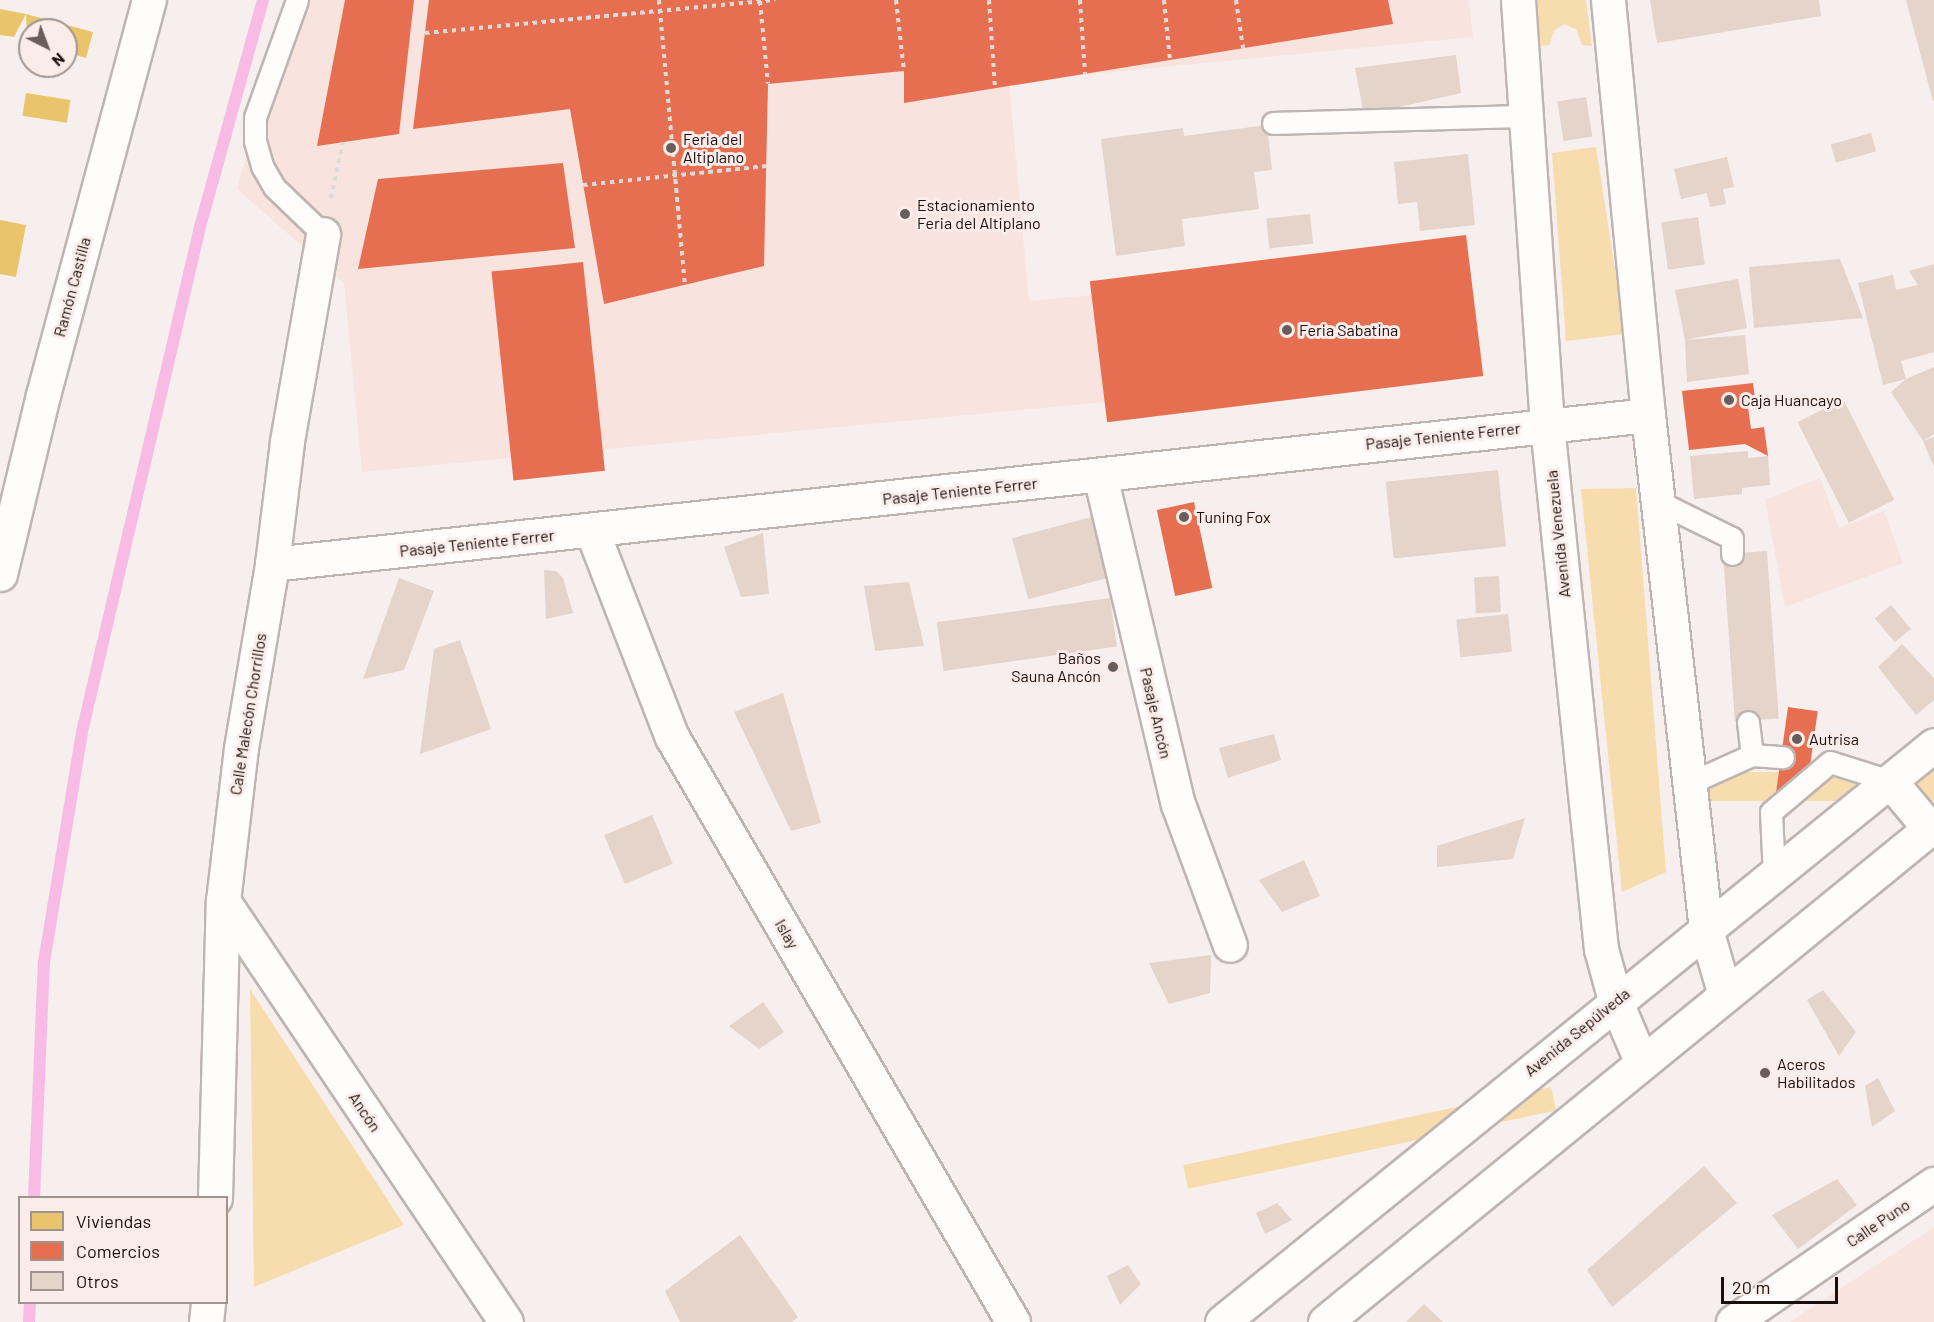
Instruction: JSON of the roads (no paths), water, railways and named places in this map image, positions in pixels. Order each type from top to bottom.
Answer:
[{"type":"street","name":"Ramón Castilla","points":[[0,574],[43,395],[149,0]]},
{"type":"street","name":"Avenida Venezuela","points":[[1518,0],[1528,116],[1546,425],[1601,949],[1615,1000],[1641,1061]]},
{"type":"street","points":[[1608,0],[1648,415],[1692,782],[1706,930],[1725,995]]},
{"type":"street","name":"Calle Malecón Chorrillos","points":[[215,1196],[223,902],[241,748],[272,564],[287,441],[323,234]]},
{"type":"street","name":"Pasaje Teniente Ferrer","points":[[272,564],[1648,415]]},
{"type":"street","name":"Pasaje Ancón","points":[[1100,475],[1178,804],[1230,945]]},
{"type":"street","name":"Islay","points":[[592,531],[672,737],[1013,1322]]},
{"type":"street","name":"Avenida Sepúlveda","points":[[1222,1322],[1615,1000],[1706,930],[1934,745]]},
{"type":"street","points":[[1325,1322],[1641,1061],[1932,827],[1890,781]]},
{"type":"street","name":"Ancón","points":[[223,902],[507,1322]]},
{"type":"street","name":"Calle Puno","points":[[1733,1322],[1934,1184]]},
{"type":"street","points":[[206,1322],[208,1304]]},
{"type":"lane","points":[[297,0],[255,117],[255,141],[262,166],[274,187],[323,234]]},
{"type":"lane","points":[[1273,123],[1528,116]]},
{"type":"lane","points":[[1659,501],[1732,538],[1732,554]]},
{"type":"lane","points":[[1748,722],[1752,755]]},
{"type":"lane","points":[[1692,782],[1752,755],[1783,757]]},
{"type":"lane","points":[[1773,876],[1771,812],[1821,761],[1890,781]]},
{"type":"waterway","points":[[34,1196],[44,962],[82,732],[200,227],[263,0]]},
{"type":"waterway","points":[[29,1322],[30,1304]]},
{"type":"place","name":"Feria del Altiplano","points":[[671,148]]},
{"type":"place","name":"Estacionamiento Feria del Altiplano","points":[[905,214]]},
{"type":"place","name":"Feria Sabatina","points":[[1287,330]]},
{"type":"place","name":"Caja Huancayo","points":[[1729,400]]},
{"type":"place","name":"Tuning Fox","points":[[1184,517]]},
{"type":"place","name":"Baños Sauna Ancón","points":[[1113,667]]},
{"type":"place","name":"Autrisa","points":[[1797,739]]},
{"type":"place","name":"Aceros Habilitados","points":[[1765,1073]]}]
